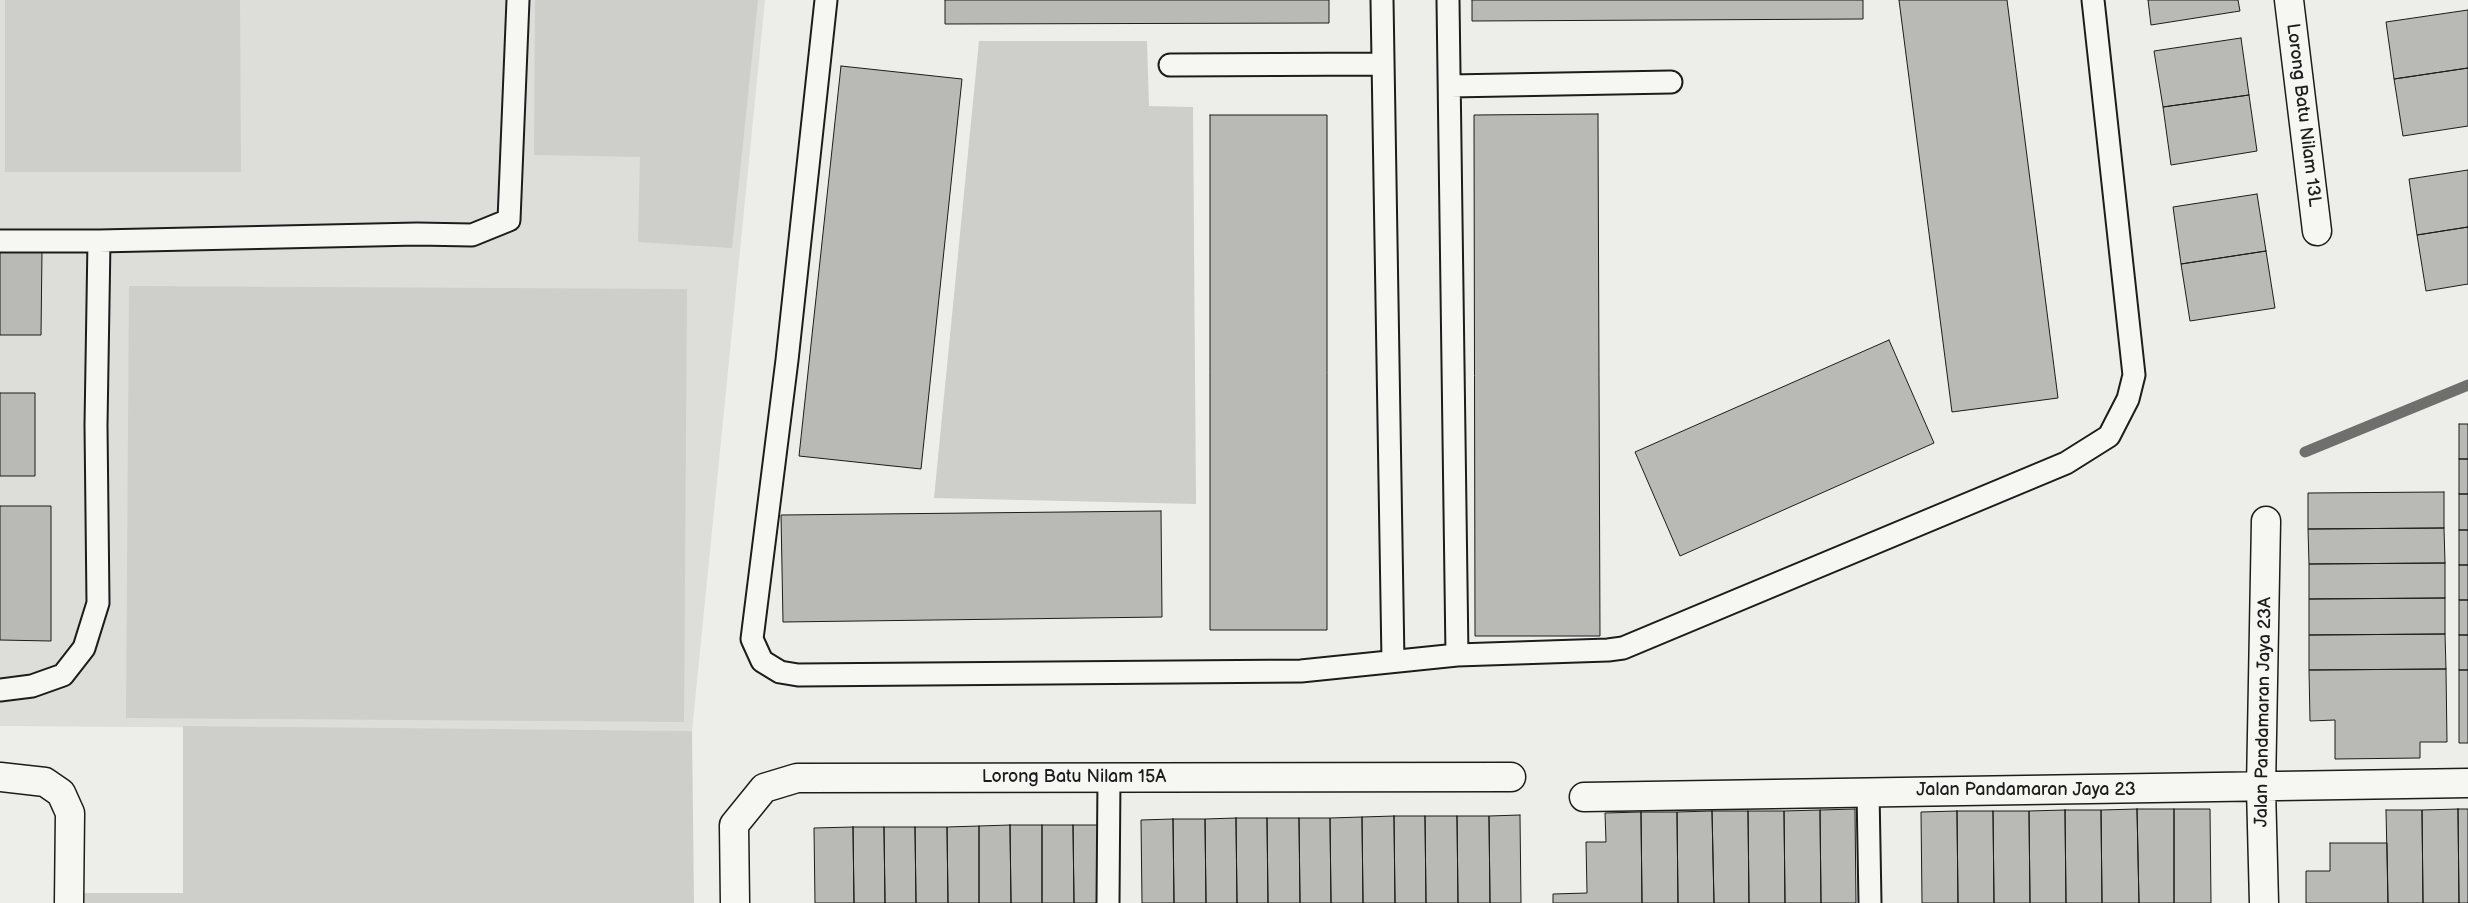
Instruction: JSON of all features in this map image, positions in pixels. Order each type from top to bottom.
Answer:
[{"type":"street","name":"Lorong Batu Nilam 13L","points":[[2289,0],[2317,231]]},
{"type":"street","name":"Jalan Pandamaran Jaya 23A","points":[[2264,903],[2261,788],[2266,521]]},
{"type":"street","points":[[0,777],[45,782],[62,793],[70,812],[69,903]]},
{"type":"street","name":"Lorong Batu Nilam 15A","points":[[735,903],[734,825],[764,788],[797,778],[1511,777]]},
{"type":"street","name":"Jalan Pandamaran Jaya 23","points":[[1584,796],[1868,791],[2261,788],[2468,783]]},
{"type":"lane","points":[[0,241],[99,241],[417,234],[472,235],[509,220],[518,0]]},
{"type":"lane","points":[[826,0],[787,360],[752,639],[762,661],[780,672],[808,674],[1301,671],[1457,655],[1623,648],[2066,463],[2109,436],[2128,399],[2134,375],[2093,0]]},
{"type":"lane","points":[[1382,0],[1393,661]]},
{"type":"lane","points":[[1448,0],[1457,655]]},
{"type":"lane","points":[[1170,65],[1382,64]]},
{"type":"lane","points":[[1450,86],[1671,82]]},
{"type":"lane","points":[[0,690],[32,686],[63,674],[84,648],[98,603],[96,425],[99,241]]},
{"type":"lane","points":[[1108,903],[1109,777]]},
{"type":"lane","points":[[1868,791],[1870,903]]},
{"type":"shaded area","points":[[0,0],[765,0],[692,731],[0,726]]},
{"type":"shaded area","points":[[5,0],[240,0],[241,172],[5,172]]},
{"type":"shaded area","points":[[535,0],[758,0],[732,248],[638,242],[640,157],[534,155]]},
{"type":"shaded area","points":[[979,41],[1147,41],[1149,106],[1193,107],[1196,504],[934,498]]},
{"type":"shaded area","points":[[129,286],[687,289],[684,722],[126,718]]},
{"type":"shaded area","points":[[183,726],[692,731],[694,903],[82,903],[82,893],[183,893]]},
{"type":"building","points":[[945,0],[1329,0],[1329,23],[945,24]]},
{"type":"building","points":[[1472,0],[1863,0],[1863,19],[1472,21]]},
{"type":"building","points":[[1899,0],[2007,0],[2058,398],[1952,412]]},
{"type":"building","points":[[2148,0],[2238,0],[2240,11],[2151,25]]},
{"type":"building","points":[[2468,10],[2468,68],[2394,79],[2386,22]]},
{"type":"building","points":[[2241,38],[2249,95],[2163,107],[2154,51]]},
{"type":"building","points":[[841,66],[962,79],[921,469],[799,456]]},
{"type":"building","points":[[2468,68],[2468,126],[2403,136],[2394,79]]},
{"type":"building","points":[[2249,95],[2257,151],[2171,165],[2163,107]]},
{"type":"building","points":[[1598,114],[1600,636],[1475,636],[1474,115]]},
{"type":"building","points":[[1210,115],[1327,115],[1327,630],[1210,630]]},
{"type":"building","points":[[2468,170],[2468,227],[2417,235],[2409,179]]},
{"type":"building","points":[[2257,194],[2266,251],[2181,264],[2173,207]]},
{"type":"building","points":[[2468,227],[2468,284],[2426,291],[2417,235]]},
{"type":"building","points":[[0,250],[42,250],[41,335],[0,335]]},
{"type":"building","points":[[2266,251],[2275,308],[2190,321],[2181,264]]},
{"type":"building","points":[[1889,340],[1934,443],[1680,556],[1635,452]]},
{"type":"building","points":[[0,393],[35,393],[35,476],[0,476]]},
{"type":"building","points":[[2459,424],[2468,424],[2468,459],[2459,459]]},
{"type":"building","points":[[2459,459],[2468,459],[2468,494],[2459,494]]},
{"type":"building","points":[[2444,492],[2444,528],[2308,529],[2308,493]]},
{"type":"building","points":[[2459,494],[2468,494],[2468,530],[2459,530]]},
{"type":"building","points":[[0,506],[51,506],[51,641],[0,640]]},
{"type":"building","points":[[1161,511],[1162,617],[783,622],[781,515]]},
{"type":"building","points":[[2444,528],[2445,563],[2309,564],[2308,529]]},
{"type":"building","points":[[2459,530],[2468,530],[2468,565],[2459,565]]},
{"type":"building","points":[[2445,563],[2445,598],[2309,599],[2309,564]]},
{"type":"building","points":[[2459,565],[2468,565],[2468,600],[2459,600]]},
{"type":"building","points":[[2445,598],[2445,634],[2309,635],[2309,599]]},
{"type":"building","points":[[2459,600],[2468,600],[2468,635],[2459,635]]},
{"type":"building","points":[[2445,634],[2446,669],[2309,670],[2309,635]]},
{"type":"building","points":[[2459,635],[2468,635],[2468,670],[2459,670]]},
{"type":"building","points":[[2446,669],[2447,742],[2420,742],[2420,758],[2335,759],[2335,720],[2310,721],[2309,670]]},
{"type":"building","points":[[2459,670],[2468,670],[2468,743],[2459,743]]},
{"type":"building","points":[[1855,809],[1856,903],[1821,903],[1820,810]]},
{"type":"building","points":[[2137,809],[2139,903],[2102,903],[2101,810]]},
{"type":"building","points":[[2137,809],[2174,809],[2174,903],[2139,903]]},
{"type":"building","points":[[2174,809],[2210,809],[2211,903],[2174,903]]},
{"type":"building","points":[[2458,809],[2459,903],[2423,903],[2422,810]]},
{"type":"building","points":[[2458,809],[2468,809],[2468,903],[2459,903]]},
{"type":"building","points":[[1820,810],[1821,903],[1785,903],[1784,811]]},
{"type":"building","points":[[2065,810],[2066,903],[2030,903],[2029,811]]},
{"type":"building","points":[[2065,810],[2101,810],[2102,903],[2066,903]]},
{"type":"building","points":[[2386,810],[2422,810],[2423,903],[2388,903]]},
{"type":"building","points":[[1712,811],[1714,903],[1678,903],[1677,812]]},
{"type":"building","points":[[1712,811],[1748,811],[1749,903],[1714,903]]},
{"type":"building","points":[[1748,811],[1784,811],[1785,903],[1749,903]]},
{"type":"building","points":[[1957,811],[1958,903],[1922,903],[1921,812]]},
{"type":"building","points":[[1957,811],[1993,811],[1994,903],[1958,903]]},
{"type":"building","points":[[1993,811],[2029,811],[2030,903],[1994,903]]},
{"type":"building","points":[[1641,812],[1642,903],[1553,903],[1553,894],[1587,893],[1586,842],[1606,842],[1605,813]]},
{"type":"building","points":[[1641,812],[1677,812],[1678,903],[1642,903]]},
{"type":"building","points":[[1520,815],[1521,903],[1490,903],[1489,816]]},
{"type":"building","points":[[1394,816],[1395,903],[1363,903],[1362,817]]},
{"type":"building","points":[[1394,816],[1425,816],[1426,903],[1395,903]]},
{"type":"building","points":[[1425,816],[1457,816],[1458,903],[1426,903]]},
{"type":"building","points":[[1457,816],[1489,816],[1490,903],[1458,903]]},
{"type":"building","points":[[1362,817],[1363,903],[1331,903],[1330,818]]},
{"type":"building","points":[[1236,818],[1237,903],[1206,903],[1205,819]]},
{"type":"building","points":[[1236,818],[1267,818],[1268,903],[1237,903]]},
{"type":"building","points":[[1267,818],[1299,818],[1300,903],[1268,903]]},
{"type":"building","points":[[1299,818],[1330,818],[1331,903],[1300,903]]},
{"type":"building","points":[[1173,819],[1174,903],[1142,903],[1141,820]]},
{"type":"building","points":[[1173,819],[1205,819],[1206,903],[1174,903]]},
{"type":"building","points":[[1010,825],[1011,903],[979,903],[979,826]]},
{"type":"building","points":[[1010,825],[1042,825],[1042,903],[1011,903]]},
{"type":"building","points":[[1042,825],[1073,825],[1074,903],[1042,903]]},
{"type":"building","points":[[1073,825],[1105,825],[1106,903],[1074,903]]},
{"type":"building","points":[[979,826],[979,903],[948,903],[947,827]]},
{"type":"building","points":[[853,827],[854,903],[815,903],[814,828]]},
{"type":"building","points":[[853,827],[884,827],[885,903],[854,903]]},
{"type":"building","points":[[884,827],[915,827],[916,903],[885,903]]},
{"type":"building","points":[[915,827],[947,827],[948,903],[916,903]]},
{"type":"building","points":[[2330,843],[2387,843],[2388,903],[2306,903],[2306,871],[2330,871]]},
{"type":"waterway","points":[[2305,452],[2468,385]]}]
